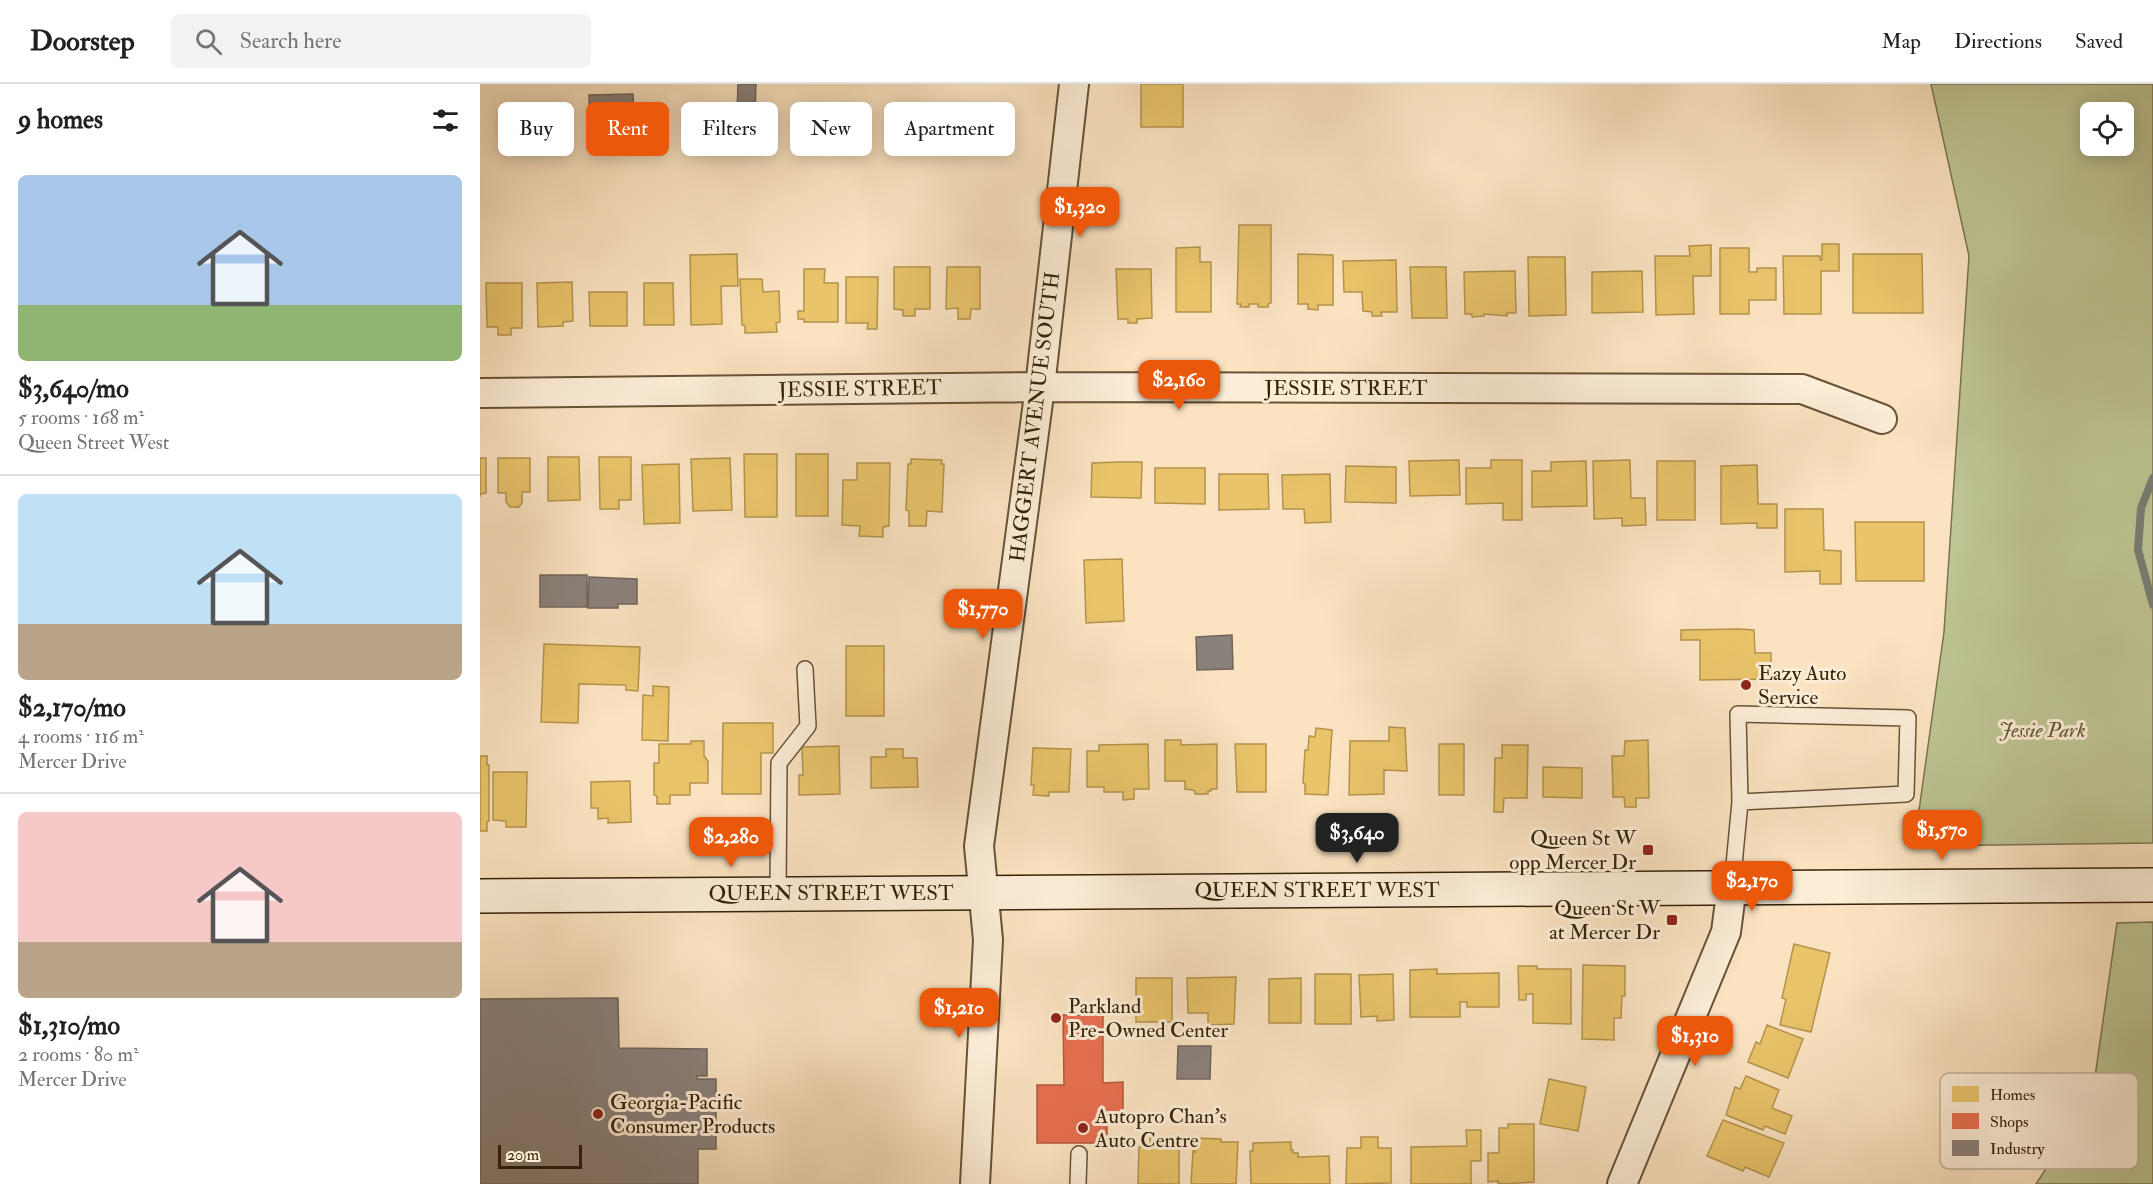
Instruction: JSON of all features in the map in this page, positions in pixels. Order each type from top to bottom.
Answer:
[{"type":"main road","name":"QUEEN STREET WEST","points":[[480,896],[2153,885]]},
{"type":"street","name":"HAGGERT AVENUE SOUTH","points":[[975,1184],[988,940],[979,846],[1040,387],[1074,84]]},
{"type":"street","name":"JESSIE STREET","points":[[480,393],[1040,387],[1802,389],[1882,419]]},
{"type":"street","points":[[1622,1184],[1726,932],[1732,886]]},
{"type":"lane","points":[[778,893],[778,763],[808,726],[805,669]]},
{"type":"lane","points":[[1732,886],[1740,802],[1738,714],[1908,718],[1906,794],[1740,802]]},
{"type":"lane","points":[[1078,1184],[1079,1154]]},
{"type":"green space","name":"Jessie Park","points":[[1931,84],[2153,84],[2153,843],[1914,846],[1944,632],[1969,256]]},
{"type":"green space","points":[[2153,922],[2153,1184],[2036,1184],[2046,1169],[2138,1169],[2138,1073],[2096,1073],[2117,923]]},
{"type":"building: Homes","points":[[1141,84],[1183,84],[1183,127],[1141,127]]},
{"type":"building: Homes","points":[[1239,225],[1271,225],[1271,303],[1268,307],[1249,304],[1249,307],[1240,307],[1241,304],[1237,304]]},
{"type":"building: Homes","points":[[1822,244],[1839,244],[1839,271],[1821,271],[1821,314],[1784,314],[1783,256],[1820,256],[1822,260]]},
{"type":"building: Homes","points":[[1711,245],[1711,276],[1693,276],[1694,314],[1656,315],[1655,256],[1690,256],[1689,246]]},
{"type":"building: Homes","points":[[1200,247],[1200,262],[1211,262],[1211,312],[1176,312],[1176,248]]},
{"type":"building: Homes","points":[[1720,248],[1749,248],[1749,272],[1757,272],[1757,268],[1776,268],[1776,300],[1749,300],[1749,314],[1720,314]]},
{"type":"building: Homes","points":[[737,254],[738,286],[721,286],[722,324],[691,325],[690,255]]},
{"type":"building: Homes","points":[[1298,254],[1333,255],[1333,305],[1318,305],[1318,310],[1308,309],[1308,304],[1298,304]]},
{"type":"building: Homes","points":[[1853,254],[1922,254],[1923,313],[1853,313]]},
{"type":"building: Homes","points":[[1528,257],[1565,257],[1566,315],[1529,316]]},
{"type":"building: Homes","points":[[1396,260],[1397,312],[1381,312],[1382,316],[1372,316],[1372,312],[1363,311],[1362,292],[1344,292],[1343,261]]},
{"type":"building: Homes","points":[[894,267],[930,267],[930,309],[915,309],[915,316],[903,316],[903,310],[894,309]]},
{"type":"building: Homes","points":[[947,267],[980,267],[980,309],[971,309],[970,319],[958,319],[958,308],[946,309]]},
{"type":"building: Homes","points":[[1410,267],[1446,267],[1447,318],[1412,318]]},
{"type":"building: Homes","points":[[804,269],[825,269],[824,283],[838,283],[838,322],[804,322],[804,319],[798,319],[798,311],[804,311]]},
{"type":"building: Homes","points":[[1116,269],[1151,269],[1152,318],[1137,319],[1137,323],[1128,323],[1128,319],[1118,319]]},
{"type":"building: Homes","points":[[1515,271],[1516,313],[1507,313],[1507,316],[1484,314],[1484,316],[1472,317],[1472,314],[1465,314],[1464,272]]},
{"type":"building: Homes","points":[[1642,271],[1643,312],[1592,313],[1592,272]]},
{"type":"building: Homes","points":[[846,277],[878,277],[877,329],[867,329],[868,323],[846,323]]},
{"type":"building: Homes","points":[[740,279],[762,279],[763,292],[779,291],[780,322],[776,323],[777,332],[745,333],[745,326],[742,325]]},
{"type":"building: Homes","points":[[572,282],[573,321],[563,322],[563,326],[538,327],[537,283]]},
{"type":"building: Homes","points":[[486,283],[522,283],[522,328],[511,328],[511,335],[498,335],[498,327],[487,327]]},
{"type":"building: Homes","points":[[644,283],[673,283],[674,325],[644,325]]},
{"type":"building: Homes","points":[[589,292],[627,292],[627,326],[590,326]]},
{"type":"building: Homes","points":[[744,454],[777,454],[777,517],[745,517]]},
{"type":"building: Homes","points":[[796,454],[828,454],[828,516],[796,516]]},
{"type":"building: Homes","points":[[548,457],[579,457],[580,500],[548,501]]},
{"type":"building: Homes","points":[[599,457],[631,457],[631,500],[619,500],[619,509],[600,509]]},
{"type":"building: Homes","points":[[480,458],[486,458],[486,493],[480,494]]},
{"type":"building: Homes","points":[[498,458],[530,458],[530,492],[522,492],[522,503],[519,507],[510,507],[506,502],[506,493],[498,493]]},
{"type":"building: Homes","points":[[730,458],[732,510],[693,511],[691,459]]},
{"type":"building: Homes","points":[[911,459],[942,460],[941,464],[944,464],[942,512],[927,511],[926,526],[909,526],[909,511],[906,510],[908,464],[911,464]]},
{"type":"building: Homes","points":[[1459,460],[1460,495],[1410,496],[1409,461]]},
{"type":"building: Homes","points":[[1491,460],[1522,460],[1522,520],[1503,520],[1503,503],[1466,504],[1466,468],[1491,468]]},
{"type":"building: Homes","points":[[1630,460],[1631,498],[1645,498],[1646,525],[1622,526],[1622,518],[1594,519],[1593,461]]},
{"type":"building: Homes","points":[[1586,461],[1587,506],[1532,507],[1532,471],[1551,471],[1551,462]]},
{"type":"building: Homes","points":[[1657,461],[1695,461],[1695,520],[1657,520]]},
{"type":"building: Homes","points":[[1142,462],[1141,498],[1091,497],[1092,463]]},
{"type":"building: Homes","points":[[857,463],[890,463],[889,526],[883,527],[883,537],[859,536],[860,526],[842,525],[843,480],[857,480]]},
{"type":"building: Homes","points":[[679,464],[680,523],[644,524],[642,465]]},
{"type":"building: Homes","points":[[1757,465],[1758,504],[1777,504],[1777,528],[1757,528],[1757,523],[1721,524],[1721,466]]},
{"type":"building: Homes","points":[[1346,466],[1396,467],[1396,503],[1345,502]]},
{"type":"building: Homes","points":[[1155,468],[1205,468],[1205,504],[1155,503]]},
{"type":"building: Homes","points":[[1219,474],[1268,474],[1269,509],[1219,510]]},
{"type":"building: Homes","points":[[1330,474],[1331,522],[1305,523],[1304,509],[1283,509],[1282,475]]},
{"type":"building: Homes","points":[[1785,509],[1823,509],[1824,550],[1841,551],[1841,584],[1820,584],[1820,571],[1785,572]]},
{"type":"building: Homes","points":[[1855,522],[1924,522],[1924,581],[1856,581]]},
{"type":"building: Homes","points":[[1122,559],[1124,621],[1086,623],[1084,560]]},
{"type":"building: Homes","points":[[1681,630],[1754,630],[1755,653],[1771,653],[1771,679],[1700,680],[1700,640],[1681,640]]},
{"type":"building: Homes","points":[[544,644],[640,647],[638,691],[626,690],[626,685],[579,684],[578,723],[541,722]]},
{"type":"building: Homes","points":[[846,646],[884,646],[884,716],[846,716]]},
{"type":"building: Homes","points":[[653,686],[669,687],[668,741],[642,740],[643,695],[653,696]]},
{"type":"building: Homes","points":[[723,723],[773,723],[773,753],[761,753],[761,794],[722,794]]},
{"type":"building: Homes","points":[[1389,727],[1405,728],[1407,771],[1384,770],[1384,794],[1349,795],[1350,741],[1389,741]]},
{"type":"building: Homes","points":[[1316,728],[1332,730],[1328,795],[1305,794],[1303,783],[1305,750],[1308,750],[1309,736],[1315,737]]},
{"type":"building: Homes","points":[[1165,740],[1181,740],[1181,745],[1217,744],[1217,789],[1211,789],[1208,794],[1195,794],[1195,791],[1185,789],[1185,781],[1165,781]]},
{"type":"building: Homes","points":[[1648,740],[1649,798],[1636,798],[1636,807],[1625,807],[1624,797],[1613,797],[1612,756],[1624,756],[1625,741]]},
{"type":"building: Homes","points":[[691,741],[704,741],[704,756],[708,761],[708,783],[690,783],[690,795],[670,795],[670,804],[657,804],[657,796],[654,795],[654,763],[659,763],[659,744],[691,744]]},
{"type":"building: Homes","points":[[1148,744],[1149,789],[1134,789],[1134,799],[1123,800],[1123,792],[1104,792],[1104,787],[1087,787],[1087,751],[1099,751],[1099,745]]},
{"type":"building: Homes","points":[[1235,744],[1266,744],[1266,792],[1237,792]]},
{"type":"building: Homes","points":[[1439,744],[1464,744],[1464,795],[1439,795]]},
{"type":"building: Homes","points":[[1502,745],[1528,745],[1527,798],[1504,798],[1503,812],[1494,812],[1495,758],[1502,758]]},
{"type":"building: Homes","points":[[839,746],[840,794],[799,795],[799,775],[803,775],[802,747]]},
{"type":"building: Homes","points":[[1033,748],[1071,749],[1069,792],[1049,792],[1049,796],[1033,795],[1034,785],[1031,785]]},
{"type":"building: Homes","points":[[886,749],[903,749],[903,758],[917,758],[918,787],[871,788],[871,757],[886,757]]},
{"type":"building: Homes","points":[[480,756],[487,756],[487,765],[489,765],[487,831],[480,831]]},
{"type":"building: Homes","points":[[1543,767],[1582,768],[1582,798],[1543,797]]},
{"type":"building: Homes","points":[[493,772],[527,772],[526,827],[506,827],[506,821],[493,820]]},
{"type":"building: Homes","points":[[630,781],[631,822],[608,823],[608,818],[598,819],[598,808],[591,808],[591,782]]},
{"type":"building: Homes","points":[[1794,944],[1830,953],[1811,1032],[1780,1025],[1786,999],[1782,998]]},
{"type":"building: Homes","points":[[1583,965],[1625,966],[1625,996],[1622,996],[1621,1018],[1614,1018],[1614,1040],[1582,1039]]},
{"type":"building: Homes","points":[[1518,966],[1537,966],[1537,969],[1571,969],[1571,1024],[1533,1023],[1533,994],[1526,994],[1526,1000],[1519,1000]]},
{"type":"building: Homes","points":[[1437,969],[1437,974],[1499,973],[1499,1007],[1467,1007],[1467,1002],[1460,1002],[1460,1017],[1410,1017],[1410,970]]},
{"type":"building: Homes","points":[[1315,974],[1351,974],[1351,1024],[1315,1024]]},
{"type":"building: Homes","points":[[1393,974],[1394,1020],[1377,1021],[1377,1016],[1361,1017],[1359,975]]},
{"type":"building: Homes","points":[[1236,977],[1234,1024],[1208,1025],[1208,1013],[1188,1013],[1187,978]]},
{"type":"building: Homes","points":[[1136,978],[1172,978],[1172,1022],[1136,1022]]},
{"type":"building: Homes","points":[[1301,978],[1301,1023],[1269,1023],[1269,979]]},
{"type":"building: Homes","points":[[1767,1025],[1803,1039],[1788,1078],[1748,1062],[1756,1042],[1760,1044]]},
{"type":"building: Homes","points":[[1746,1076],[1779,1090],[1772,1108],[1792,1116],[1785,1134],[1765,1126],[1763,1130],[1726,1115],[1735,1087],[1740,1089]]},
{"type":"building: Homes","points":[[1549,1079],[1586,1087],[1578,1131],[1540,1124]]},
{"type":"building: Homes","points":[[1723,1120],[1784,1143],[1769,1177],[1745,1167],[1743,1171],[1707,1156]]},
{"type":"building: Homes","points":[[1508,1124],[1534,1124],[1534,1182],[1505,1184],[1498,1183],[1498,1181],[1488,1182],[1488,1153],[1499,1153],[1499,1128],[1508,1128]]},
{"type":"building: Homes","points":[[1466,1130],[1481,1130],[1481,1161],[1471,1161],[1471,1184],[1411,1184],[1411,1147],[1467,1146]]},
{"type":"building: Homes","points":[[1361,1137],[1378,1137],[1378,1148],[1391,1148],[1391,1183],[1346,1184],[1347,1148],[1361,1148]]},
{"type":"building: Homes","points":[[1150,1138],[1165,1138],[1165,1144],[1179,1144],[1179,1184],[1138,1184],[1139,1147],[1150,1147]]},
{"type":"building: Homes","points":[[1195,1138],[1238,1142],[1236,1184],[1191,1184]]},
{"type":"building: Homes","points":[[1291,1142],[1291,1150],[1293,1153],[1298,1153],[1298,1157],[1329,1156],[1330,1184],[1251,1184],[1250,1151],[1253,1151],[1253,1143]]},
{"type":"building: Shops","points":[[1063,1015],[1103,1015],[1103,1083],[1123,1082],[1123,1123],[1107,1123],[1107,1143],[1037,1143],[1037,1085],[1064,1085]]},
{"type":"building: Industry","points":[[738,84],[756,84],[755,102],[737,102]]},
{"type":"building: Industry","points":[[633,94],[633,102],[589,102],[589,95]]},
{"type":"building: Industry","points":[[540,575],[587,575],[587,607],[540,607]]},
{"type":"building: Industry","points":[[589,577],[637,579],[637,604],[618,604],[618,608],[588,608]]},
{"type":"building: Industry","points":[[1232,635],[1233,669],[1197,670],[1196,637]]},
{"type":"building: Industry","name":"Georgia-Pacific Consumer Products","points":[[618,998],[619,1048],[707,1049],[707,1076],[697,1076],[697,1079],[716,1079],[716,1149],[698,1149],[698,1184],[480,1184],[480,999]]},
{"type":"building: Industry","points":[[1178,1046],[1211,1046],[1210,1079],[1177,1079]]},
{"type":"waterway","points":[[2153,478],[2141,508],[2138,550],[2153,605]]},
{"type":"place","name":"Eazy Auto Service","points":[[1746,685]]},
{"type":"place","name":"Queen St W opp Mercer Dr","points":[[1648,850]]},
{"type":"place","name":"Queen St W at Mercer Dr","points":[[1672,920]]},
{"type":"place","name":"Parkland Pre-Owned Center","points":[[1056,1018]]},
{"type":"place","name":"Georgia-Pacific Consumer Products","points":[[598,1114]]},
{"type":"place","name":"Autopro Chan's Auto Centre","points":[[1083,1128]]}]
